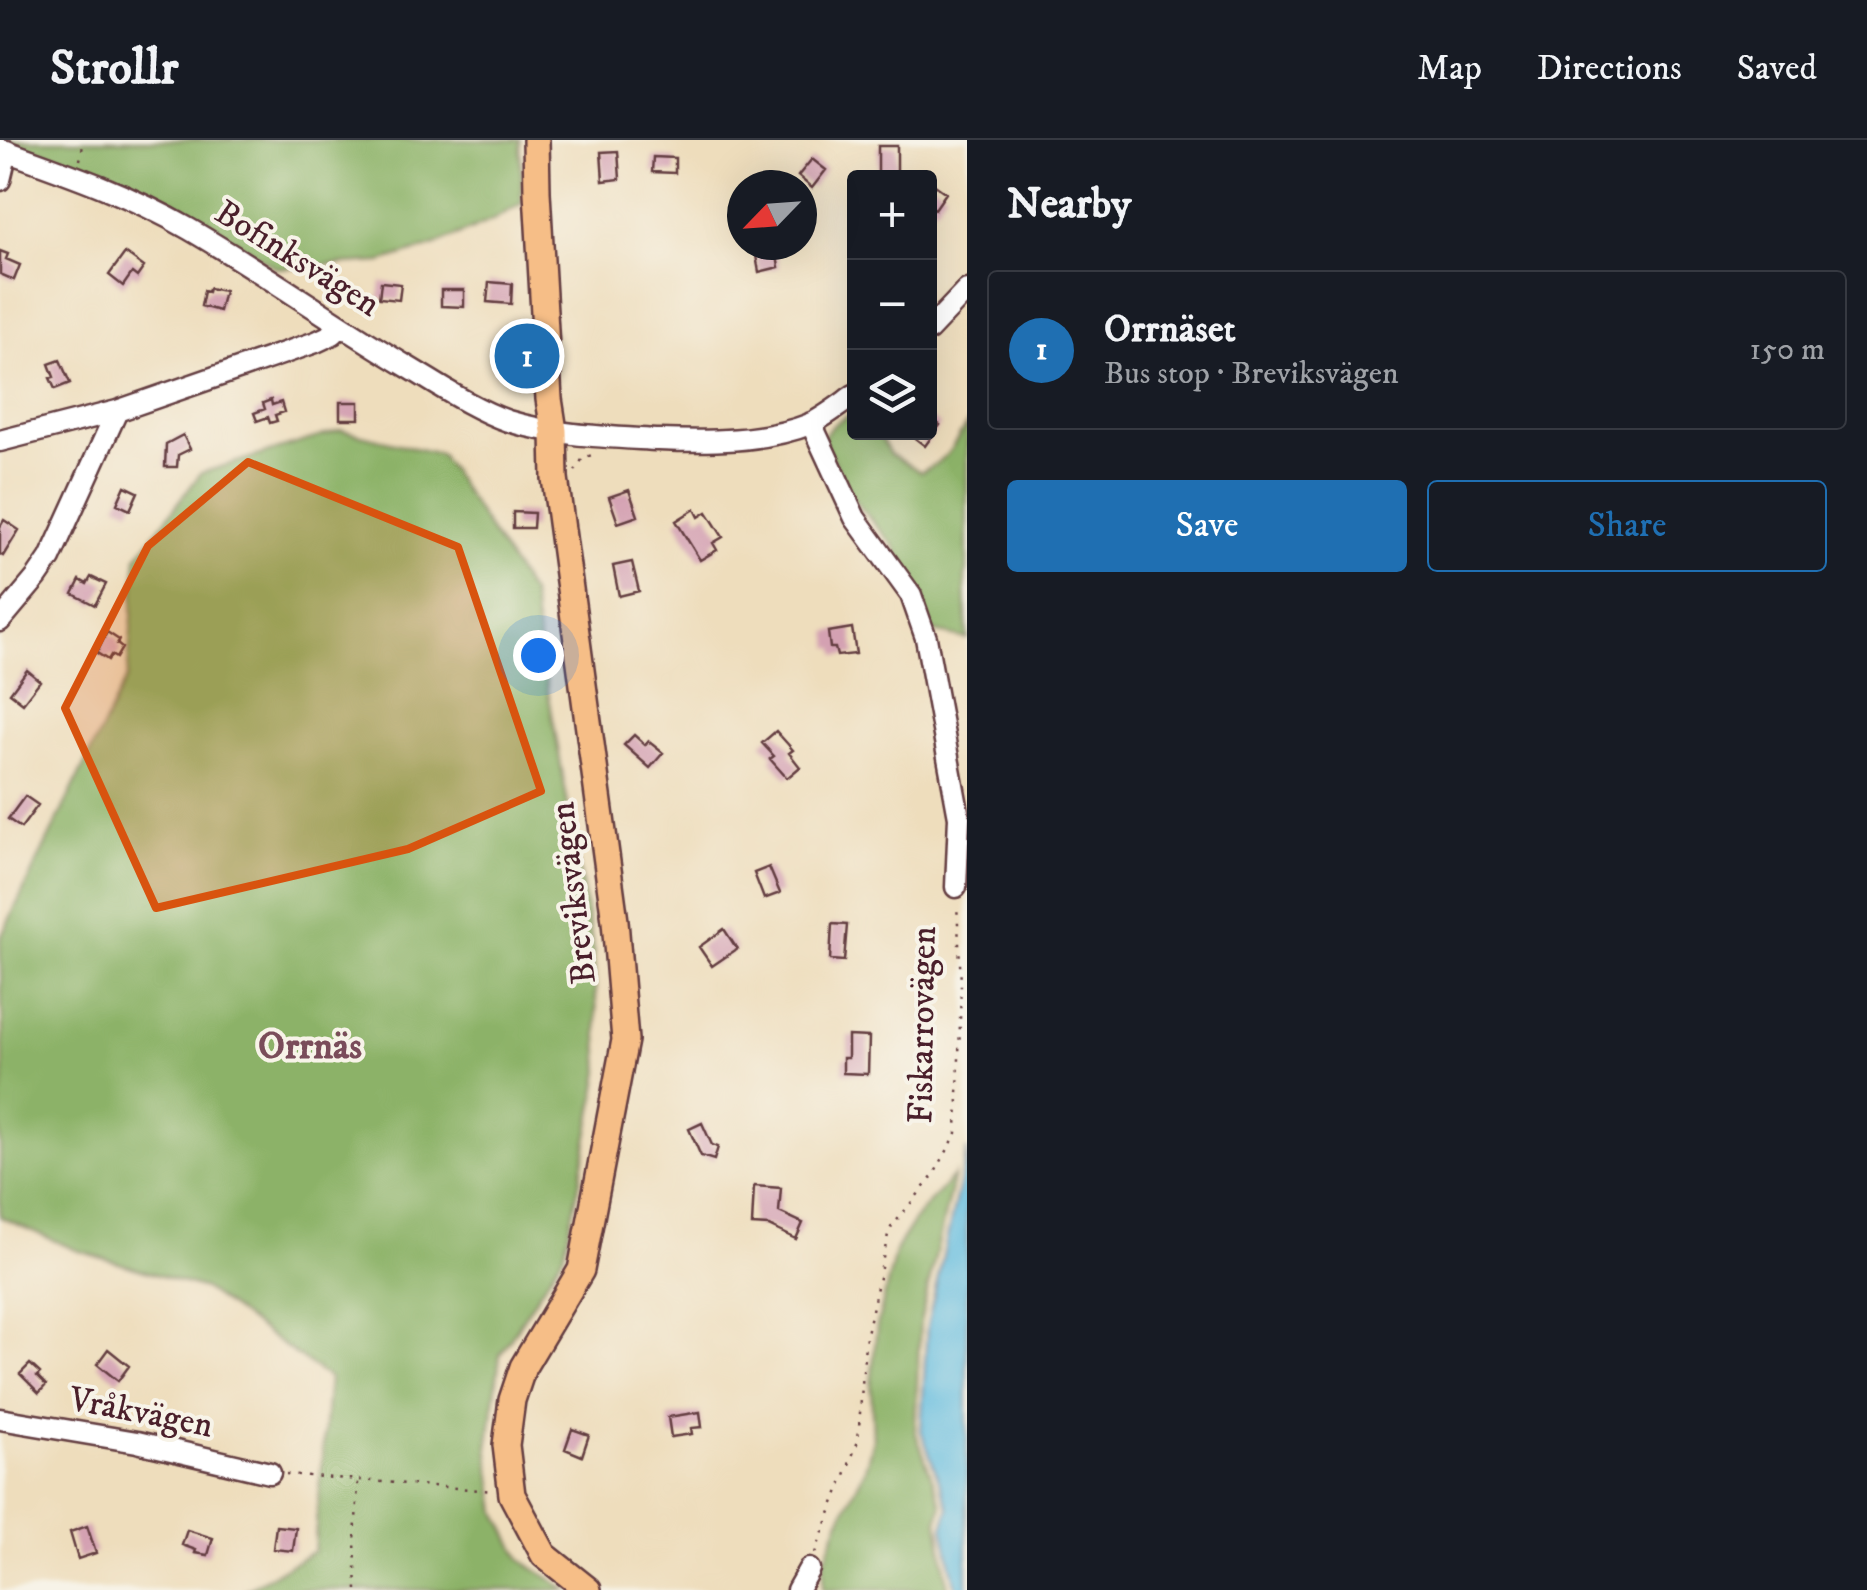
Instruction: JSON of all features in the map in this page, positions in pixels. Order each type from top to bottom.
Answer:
[{"type":"main road","name":"Breviksvägen","points":[[536,140],[536,192],[556,478],[616,922],[625,1040],[581,1270],[523,1367],[512,1400],[506,1445],[512,1495],[544,1555],[588,1590]]},
{"type":"street","name":"Bofinksvägen","points":[[3,150],[78,176],[185,227],[340,326],[468,402],[508,420],[554,431],[704,442],[774,433],[811,423],[847,400]]},
{"type":"street","points":[[0,180],[3,150]]},
{"type":"street","points":[[937,322],[967,290]]},
{"type":"street","points":[[0,441],[117,412],[316,342],[340,326]]},
{"type":"street","points":[[0,621],[50,558],[117,412]]},
{"type":"street","name":"Fiskarrovägen","points":[[811,423],[855,518],[911,595],[926,638],[959,817],[956,887]]},
{"type":"street","name":"Vråkvägen","points":[[0,1418],[137,1442],[270,1472]]},
{"type":"street","points":[[797,1590],[809,1569]]},
{"type":"path","points":[[78,176],[84,140]]},
{"type":"path","points":[[574,473],[583,458],[596,453],[599,436]]},
{"type":"path","name":"Fiskarrovägen","points":[[809,1569],[858,1441],[864,1344],[890,1230],[933,1176],[957,1133],[961,983],[956,887]]},
{"type":"path","points":[[270,1472],[512,1495]]},
{"type":"path","points":[[356,1590],[358,1480]]},
{"type":"highlighted area","points":[[248,462],[458,547],[541,791],[408,849],[156,908],[65,708],[148,546]]},
{"type":"green space","points":[[0,140],[520,140],[522,203],[433,246],[381,262],[276,268],[209,224],[125,181]]},
{"type":"green space","points":[[847,417],[847,440],[882,440],[890,454],[921,472],[944,457],[967,424],[967,639],[929,631],[895,547],[854,500],[822,439]]},
{"type":"green space","points":[[341,430],[440,454],[531,594],[593,948],[600,1072],[564,1253],[500,1355],[488,1448],[497,1512],[521,1560],[567,1590],[246,1590],[314,1551],[329,1378],[204,1289],[76,1250],[0,1217],[0,1097],[4,1083],[0,939],[127,677],[137,557],[201,473]]},
{"type":"green space","points":[[954,1175],[920,1323],[915,1431],[942,1505],[938,1521],[948,1590],[823,1590],[824,1562],[864,1472],[873,1440],[871,1384],[877,1326],[896,1249],[917,1216]]},
{"type":"water","points":[[967,1149],[967,1590],[956,1590],[943,1527],[949,1508],[921,1431],[927,1326]]},
{"type":"building","points":[[878,146],[897,146],[897,170],[878,170]]},
{"type":"building","points":[[618,151],[620,179],[603,181],[601,152]]},
{"type":"building","points":[[653,157],[675,158],[675,173],[652,172]]},
{"type":"building","points":[[812,159],[826,170],[817,182],[817,170],[803,170]]},
{"type":"building","points":[[937,187],[946,193],[937,206]]},
{"type":"building","points":[[0,251],[8,254],[6,259],[20,265],[14,280],[0,274]]},
{"type":"building","points":[[125,253],[144,267],[137,277],[132,273],[123,286],[109,275]]},
{"type":"building","points":[[757,260],[778,260],[779,267],[759,272]]},
{"type":"building","points":[[381,282],[401,284],[399,300],[379,298]]},
{"type":"building","points":[[489,282],[512,284],[511,304],[487,302]]},
{"type":"building","points":[[441,290],[464,290],[464,307],[441,306]]},
{"type":"building","points":[[204,291],[224,291],[219,311],[201,306]]},
{"type":"building","points":[[60,360],[70,383],[55,389],[49,364]]},
{"type":"building","points":[[271,400],[272,405],[281,402],[284,412],[275,415],[277,421],[270,423],[268,417],[257,421],[254,413],[265,409],[263,403]]},
{"type":"building","points":[[340,402],[359,402],[359,419],[340,419]]},
{"type":"building","points":[[183,435],[190,449],[178,455],[177,467],[165,467],[166,444]]},
{"type":"building","points":[[125,486],[138,492],[130,510],[117,504]]},
{"type":"building","points":[[629,490],[638,516],[618,523],[609,497]]},
{"type":"building","points":[[695,509],[699,517],[707,512],[723,537],[713,543],[717,550],[700,560],[676,521]]},
{"type":"building","points":[[513,512],[534,513],[533,528],[513,528]]},
{"type":"building","points":[[4,520],[19,530],[3,556],[0,527]]},
{"type":"building","points":[[632,562],[639,591],[619,596],[613,566]]},
{"type":"building","points":[[91,577],[106,584],[95,605],[73,594],[80,580],[87,584]]},
{"type":"building","points":[[852,628],[856,654],[837,656],[835,648],[830,648],[828,632]]},
{"type":"building","points":[[107,632],[119,640],[117,644],[122,648],[116,658],[111,655],[108,660],[97,653]]},
{"type":"building","points":[[27,670],[40,681],[23,703],[10,693]]},
{"type":"building","points":[[776,731],[793,750],[789,753],[800,767],[787,778],[762,743]]},
{"type":"building","points":[[634,735],[663,753],[650,768],[624,745]]},
{"type":"building","points":[[25,796],[38,805],[21,828],[8,819]]},
{"type":"building","points":[[769,867],[780,893],[764,899],[754,873]]},
{"type":"building","points":[[832,924],[847,925],[844,961],[830,960]]},
{"type":"building","points":[[724,929],[737,949],[712,966],[699,947]]},
{"type":"building","points":[[848,1036],[869,1037],[868,1074],[843,1073]]},
{"type":"building","points":[[702,1123],[712,1145],[718,1147],[714,1160],[701,1156],[689,1129]]},
{"type":"building","points":[[754,1186],[781,1188],[779,1212],[803,1223],[796,1239],[769,1226],[752,1225]]},
{"type":"building","points":[[108,1349],[129,1366],[118,1381],[97,1364]]},
{"type":"building","points":[[30,1364],[46,1385],[39,1393],[20,1374]]},
{"type":"building","points":[[700,1412],[702,1427],[691,1428],[692,1434],[671,1437],[668,1417]]},
{"type":"building","points":[[572,1429],[589,1435],[582,1456],[565,1449]]},
{"type":"building","points":[[87,1526],[96,1553],[78,1559],[70,1532]]},
{"type":"building","points":[[276,1526],[296,1528],[293,1551],[273,1549]]},
{"type":"building","points":[[187,1530],[213,1538],[208,1555],[182,1545]]},
{"type":"place","name":"Orrnäset","points":[[527,356]]},
{"type":"district","name":"Orrnäs","points":[[310,1047]]}]
